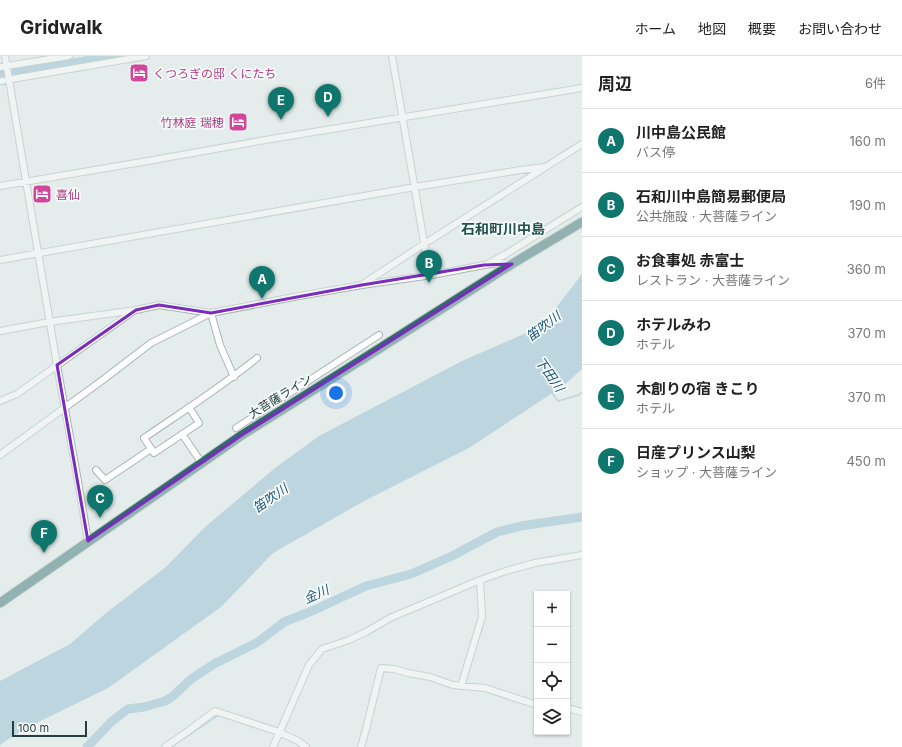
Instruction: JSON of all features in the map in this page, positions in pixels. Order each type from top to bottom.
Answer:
[{"type":"highway","name":"大菩薩ライン","points":[[0,603],[201,462],[242,435],[280,405],[374,352],[512,264],[582,222]]},
{"type":"street","points":[[5,56],[25,182],[88,541]]},
{"type":"street","points":[[0,66],[7,67],[69,56]]},
{"type":"street","points":[[0,81],[146,56]]},
{"type":"street","points":[[392,56],[424,244],[432,275]]},
{"type":"street","points":[[0,186],[271,139],[582,88]]},
{"type":"street","points":[[362,285],[582,144]]},
{"type":"street","points":[[0,260],[415,187],[545,167]]},
{"type":"street","points":[[484,265],[506,254],[582,207]]},
{"type":"street","points":[[0,455],[151,343],[212,313],[299,296],[432,275],[484,265],[500,263],[512,264]]},
{"type":"street","points":[[0,331],[49,322],[136,310],[159,305],[212,313]]},
{"type":"street","points":[[0,401],[17,394],[136,310]]},
{"type":"street","points":[[212,313],[220,344],[234,377]]},
{"type":"street","points":[[236,428],[280,405],[379,336]]},
{"type":"street","points":[[189,407],[199,423],[154,453],[144,438],[189,407],[234,377],[257,358]]},
{"type":"street","points":[[182,434],[201,462]]},
{"type":"street","points":[[96,470],[105,480],[151,449]]},
{"type":"street","points":[[273,747],[309,665],[322,648],[349,640],[390,618],[480,580],[535,563],[582,555]]},
{"type":"street","points":[[462,686],[482,617],[480,580]]},
{"type":"street","points":[[361,747],[381,668],[394,669],[430,677],[453,685],[485,688],[534,704]]},
{"type":"street","points":[[570,709],[582,712]]},
{"type":"street","points":[[165,747],[215,711],[298,741],[306,747]]},
{"type":"highlighted area","points":[[512,264],[242,435],[88,541],[57,365],[136,310],[159,305],[211,313],[362,285],[484,265]]},
{"type":"water","points":[[87,56],[130,56],[0,77],[0,70]]},
{"type":"water","name":"笛吹川","points":[[582,274],[582,369],[563,386],[469,448],[366,500],[273,553],[221,607],[108,688],[22,730],[0,745],[0,681],[70,644],[106,613],[166,567],[205,527],[275,468],[319,436],[462,361],[542,326]]},
{"type":"waterway","name":"下田川","points":[[552,393],[558,401],[579,395],[582,392]]},
{"type":"waterway","name":"金川","points":[[87,747],[112,721],[128,709],[144,707],[165,701],[172,697],[191,679],[214,664],[258,642],[284,622],[366,586],[411,574],[452,556],[497,532],[521,526],[582,517]]},
{"type":"waterway","points":[[171,747],[219,715]]},
{"type":"place","name":"くつろぎの邸 くにたち","points":[[139,73]]},
{"type":"place","name":"ホテルみわ","points":[[328,117]]},
{"type":"place","name":"木創りの宿 きこり","points":[[281,120]]},
{"type":"place","name":"竹林庭 瑞穂","points":[[238,122]]},
{"type":"place","name":"喜仙","points":[[42,194]]},
{"type":"place","name":"石和川中島簡易郵便局","points":[[429,283]]},
{"type":"place","name":"川中島公民館","points":[[262,299]]},
{"type":"place","name":"お食事処 赤富士","points":[[100,518]]},
{"type":"place","name":"日産プリンス山梨","points":[[44,553]]},
{"type":"district","name":"石和町川中島","points":[[503,228]]}]
